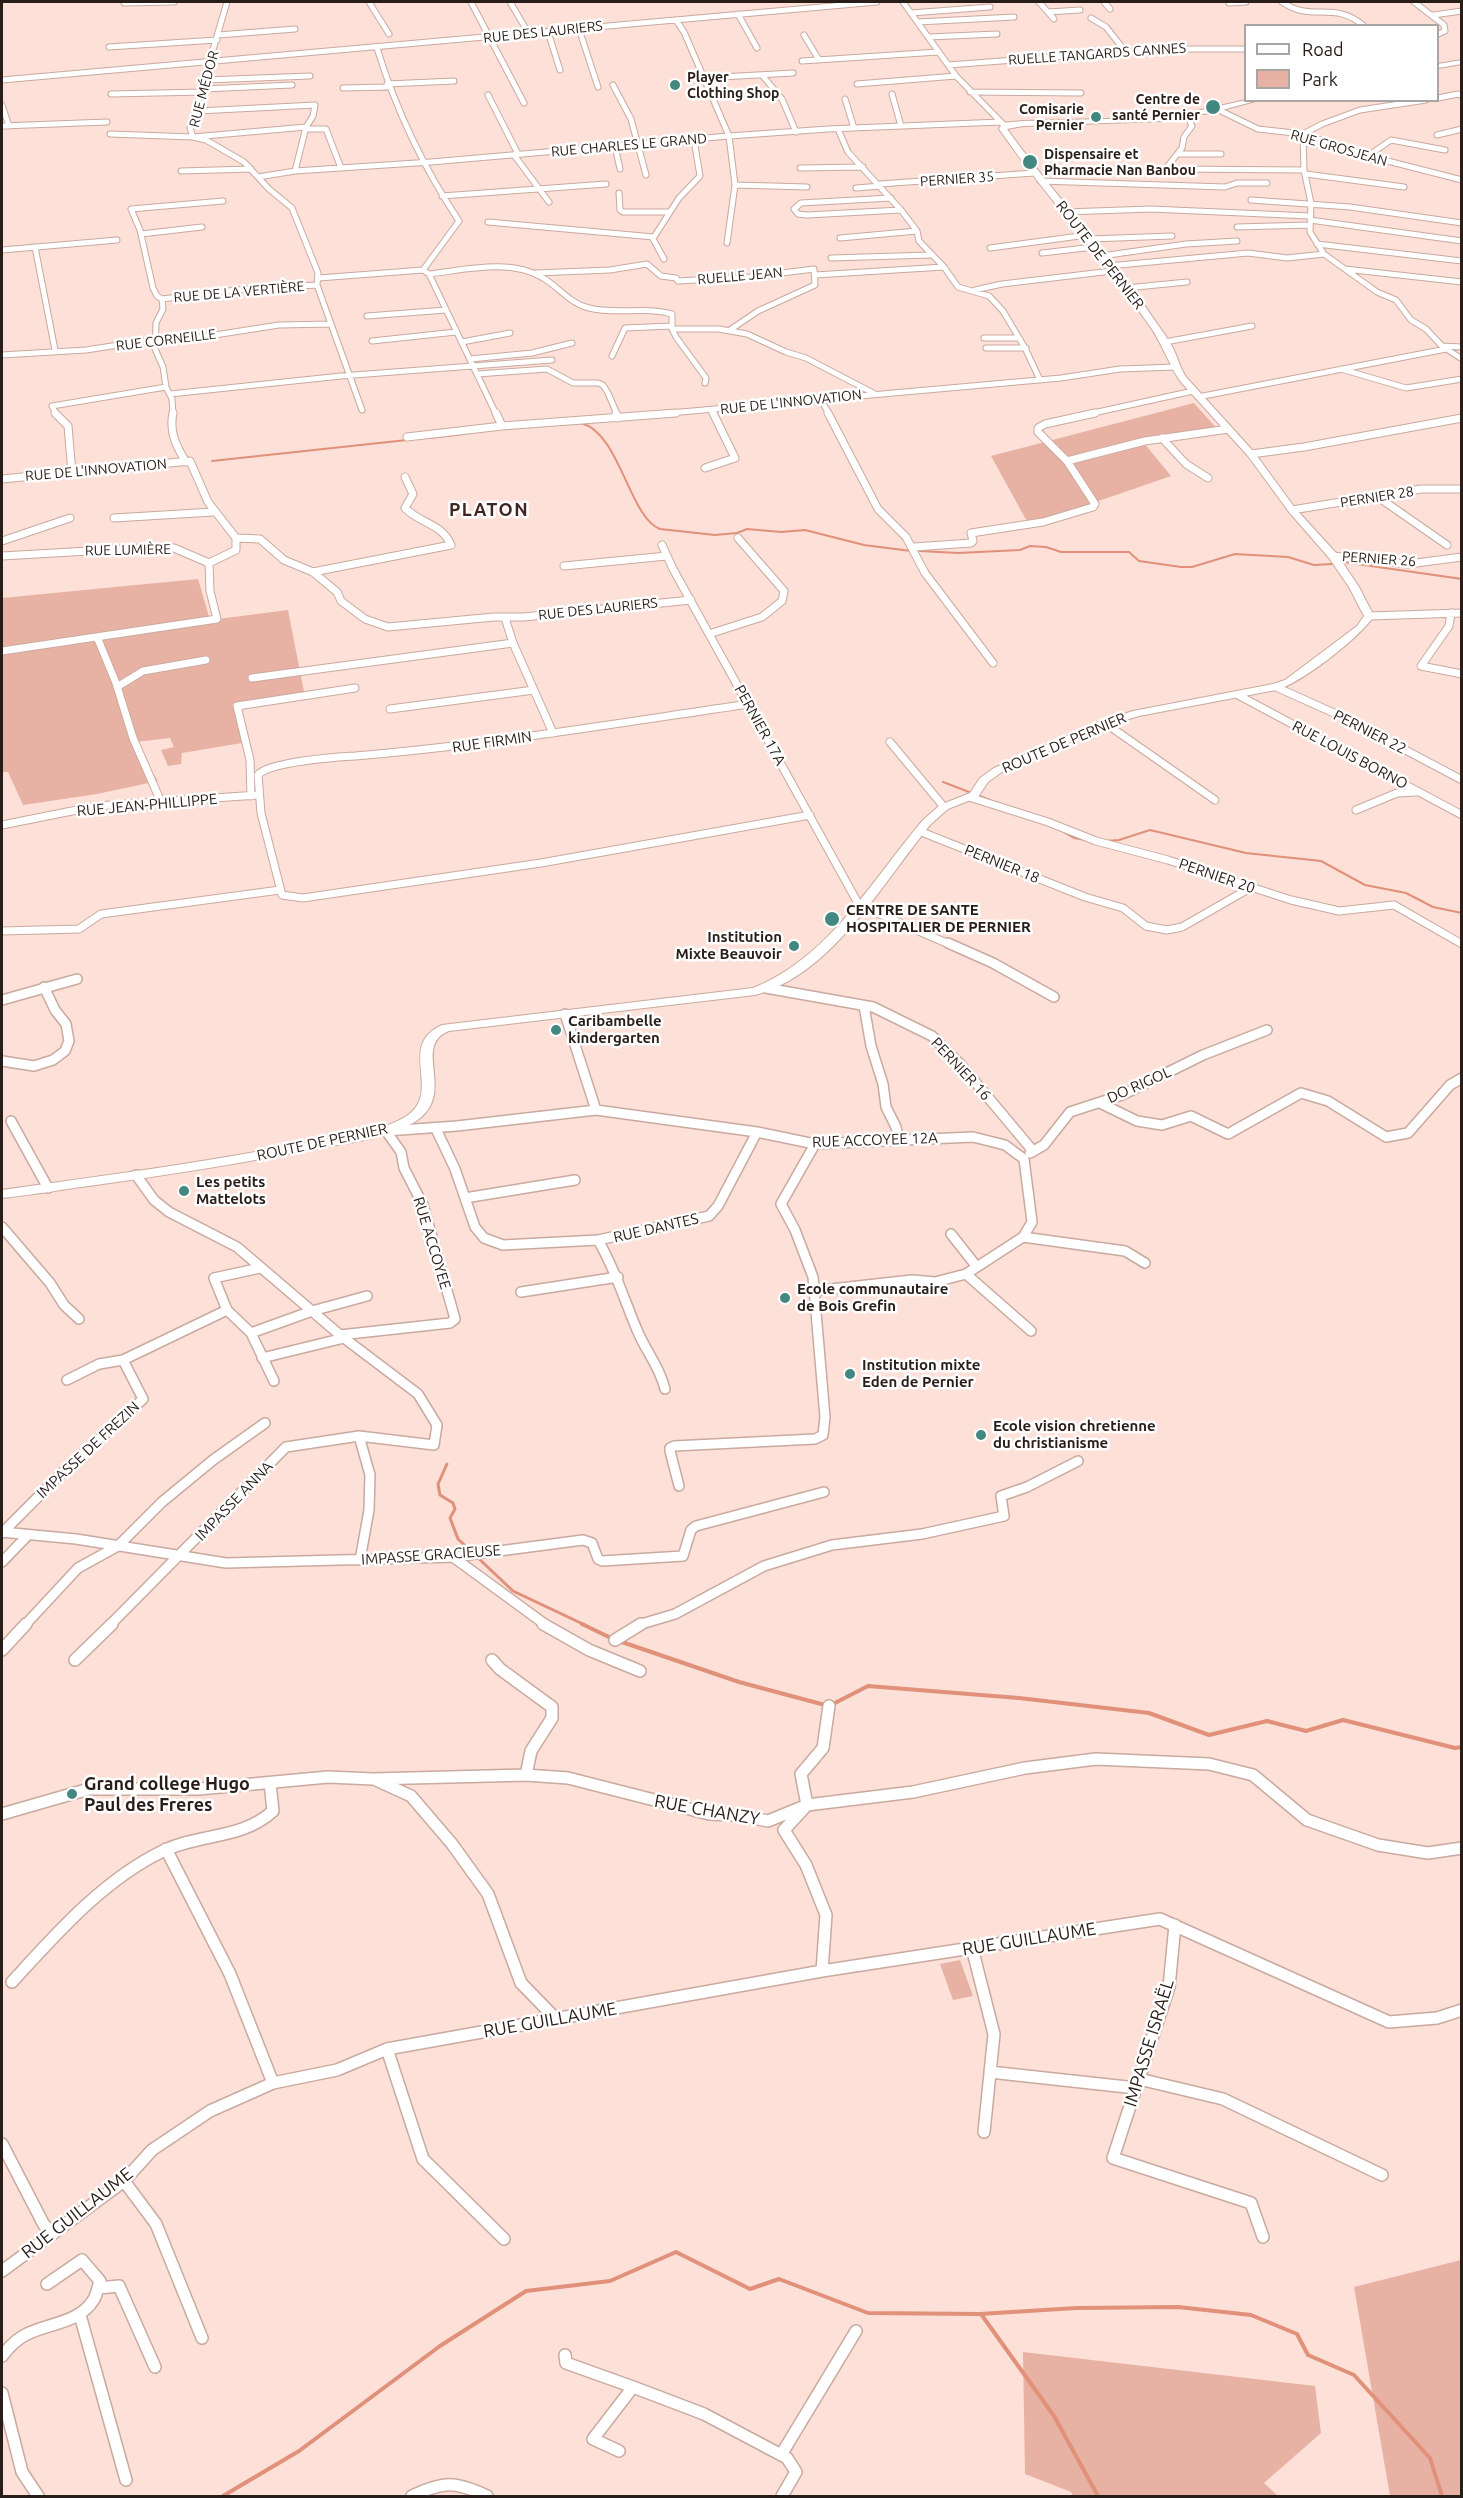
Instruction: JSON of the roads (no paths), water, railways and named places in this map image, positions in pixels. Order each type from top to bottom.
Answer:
[{"type":"street","points":[[124,3],[174,2]]},
{"type":"street","name":"RUE MÉDOR","points":[[227,2],[198,111],[190,128],[193,136],[206,140],[244,162],[292,208],[319,278]]},
{"type":"street","points":[[369,2],[388,34]]},
{"type":"street","points":[[471,2],[524,103]]},
{"type":"street","points":[[510,2],[529,34]]},
{"type":"street","name":"RUE DES LAURIERS","points":[[2,80],[877,2]]},
{"type":"street","points":[[903,2],[956,76],[1003,124],[1146,120],[1187,116],[1248,102]]},
{"type":"street","points":[[1039,2],[1046,2]]},
{"type":"street","points":[[1039,2],[1054,19]]},
{"type":"street","points":[[1104,2],[1110,9]]},
{"type":"street","points":[[1229,3],[1246,2]]},
{"type":"street","points":[[1282,2],[1294,8],[1346,10],[1362,24]]},
{"type":"street","points":[[1414,2],[1444,25],[1445,31],[1439,33]]},
{"type":"street","points":[[911,13],[990,7]]},
{"type":"street","points":[[1048,12],[1080,10]]},
{"type":"street","points":[[1433,15],[1461,11]]},
{"type":"street","points":[[738,14],[757,48]]},
{"type":"street","points":[[918,22],[1014,17]]},
{"type":"street","points":[[1090,18],[1104,24],[1125,51]]},
{"type":"street","points":[[676,20],[684,32],[729,136],[735,185],[727,243]]},
{"type":"street","points":[[109,47],[295,29]]},
{"type":"street","points":[[579,29],[598,87]]},
{"type":"street","points":[[548,32],[560,70]]},
{"type":"street","points":[[928,37],[997,34]]},
{"type":"street","points":[[804,35],[819,60]]},
{"type":"street","name":"RUELLE TANGARDS CANNES","points":[[948,65],[1125,51],[1206,47],[1244,49]]},
{"type":"street","points":[[377,48],[388,85],[423,163],[459,221],[426,272]]},
{"type":"street","points":[[802,61],[938,52]]},
{"type":"street","points":[[1439,66],[1461,62]]},
{"type":"street","points":[[704,78],[793,73]]},
{"type":"street","points":[[762,75],[782,99],[796,132]]},
{"type":"street","points":[[206,80],[310,76]]},
{"type":"street","points":[[857,84],[956,76]]},
{"type":"street","points":[[343,88],[454,81]]},
{"type":"street","points":[[111,93],[292,85]]},
{"type":"street","points":[[613,85],[631,119],[646,176]]},
{"type":"street","points":[[970,92],[1081,93]]},
{"type":"street","points":[[892,94],[901,126]]},
{"type":"street","points":[[488,95],[516,155],[549,202]]},
{"type":"street","points":[[1439,98],[1460,95]]},
{"type":"street","points":[[845,99],[854,129]]},
{"type":"street","points":[[1413,102],[1360,110],[1322,124],[1303,134],[1305,172],[1311,203],[1310,232],[1324,254],[1377,292],[1396,300],[1411,320],[1426,329],[1444,348],[1461,359]]},
{"type":"street","points":[[2,105],[9,126]]},
{"type":"street","points":[[198,111],[315,105],[313,116],[306,128],[295,171]]},
{"type":"street","name":"RUE GROSJEAN","points":[[1219,110],[1258,129],[1303,134],[1368,156],[1461,180]]},
{"type":"street","points":[[1187,116],[1192,124],[1178,154],[1167,168],[1305,172],[1404,187]]},
{"type":"street","points":[[2,126],[107,122]]},
{"type":"street","name":"RUE CHARLES LE GRAND","points":[[258,177],[295,171],[423,163],[729,136],[901,126],[1003,124]]},
{"type":"street","name":"ROUTE DE PERNIER","points":[[2,1194],[219,1164],[386,1131],[410,1119],[422,1109],[428,1100],[427,1044],[434,1034],[446,1028],[675,1002],[766,988],[792,976],[813,959],[919,831],[944,807],[969,797],[998,770],[1105,723],[1137,713],[1238,695],[1289,682],[1361,628],[1369,616],[1354,587],[1332,556],[1292,510],[1251,454],[1195,394],[1174,367],[1165,342],[1099,252],[1037,177],[1003,129],[1003,124]]},
{"type":"street","points":[[110,134],[193,136],[306,128],[326,129],[341,168]]},
{"type":"street","points":[[838,129],[848,153],[881,185],[917,231],[919,241],[960,288],[974,290],[1002,284],[1099,252],[1172,236]]},
{"type":"street","points":[[1437,135],[1461,129]]},
{"type":"street","points":[[654,237],[686,190],[700,176],[694,140]]},
{"type":"street","points":[[1368,156],[1391,140],[1445,150]]},
{"type":"street","points":[[615,146],[620,169]]},
{"type":"street","points":[[1178,154],[1221,154]]},
{"type":"street","points":[[800,168],[863,167]]},
{"type":"street","points":[[181,171],[250,169]]},
{"type":"street","name":"PERNIER 35","points":[[856,188],[1037,177],[1225,187],[1237,183],[1267,183]]},
{"type":"street","points":[[442,196],[606,184]]},
{"type":"street","points":[[735,185],[807,187]]},
{"type":"street","points":[[619,193],[620,210],[623,212],[670,212]]},
{"type":"street","points":[[891,198],[801,203],[794,209],[798,214],[807,215],[901,210]]},
{"type":"street","points":[[1251,200],[1311,203],[1461,223]]},
{"type":"street","points":[[2,651],[217,619],[210,591],[210,563],[236,550],[236,538],[213,512],[197,486],[188,461],[174,442],[171,422],[173,406],[164,367],[155,349],[154,340],[156,323],[163,309],[162,299],[157,296],[150,280],[137,217],[131,209],[223,201]]},
{"type":"street","points":[[1065,212],[1151,209],[1310,220],[1461,241]]},
{"type":"street","points":[[1237,227],[1310,220]]},
{"type":"street","points":[[488,222],[654,237]]},
{"type":"street","points":[[141,234],[202,227]]},
{"type":"street","points":[[840,238],[917,231]]},
{"type":"street","points":[[654,237],[664,259]]},
{"type":"street","points":[[2,250],[117,240]]},
{"type":"street","points":[[990,248],[1099,252],[1237,241]]},
{"type":"street","points":[[1317,244],[1461,261]]},
{"type":"street","points":[[35,247],[55,350]]},
{"type":"street","points":[[1042,253],[1248,253],[1282,258],[1324,254]]},
{"type":"street","points":[[831,258],[931,255]]},
{"type":"street","name":"RUELLE JEAN","points":[[536,273],[610,270],[647,264],[661,276],[676,278],[678,281],[814,269],[815,276],[944,267]]},
{"type":"street","points":[[1342,268],[1461,282]]},
{"type":"street","points":[[362,410],[317,285],[319,278],[488,269],[536,273],[560,292],[585,307],[672,314],[672,328],[691,360],[706,378],[705,383]]},
{"type":"street","points":[[426,272],[502,426]]},
{"type":"street","points":[[730,330],[758,311],[815,285],[815,276]]},
{"type":"street","points":[[1126,288],[1187,282]]},
{"type":"street","name":"RUE DE LA VERTIÈRE","points":[[162,299],[236,290],[317,285]]},
{"type":"street","points":[[974,290],[997,303],[1026,348],[1040,380]]},
{"type":"street","points":[[366,316],[446,310]]},
{"type":"street","name":"RUE CORNEILLE","points":[[2,355],[96,349],[154,340],[182,340],[279,326],[331,324]]},
{"type":"street","points":[[1165,342],[1252,326]]},
{"type":"street","points":[[612,356],[626,328],[730,330],[747,334],[786,352],[806,358],[875,394]]},
{"type":"street","points":[[372,341],[456,332]]},
{"type":"street","points":[[462,342],[510,333]]},
{"type":"street","points":[[984,338],[1019,338]]},
{"type":"street","points":[[470,359],[532,353],[572,343]]},
{"type":"street","points":[[914,547],[971,543],[973,541],[970,534],[973,533],[1043,522],[1093,507],[1095,504],[1067,461],[1038,432],[1041,425],[1195,394],[1461,346]]},
{"type":"street","points":[[986,348],[1026,348]]},
{"type":"street","points":[[72,473],[68,426],[57,417],[52,406],[168,390],[552,360]]},
{"type":"street","name":"RUE DE L'INNOVATION","points":[[407,437],[502,426],[712,410],[820,398],[1040,380],[1120,369],[1174,367]]},
{"type":"street","points":[[477,374],[547,369],[573,383],[598,383],[603,385],[608,393],[618,418]]},
{"type":"street","points":[[1340,369],[1406,388],[1461,380]]},
{"type":"street","points":[[820,398],[878,509],[889,523],[901,530],[914,547],[916,558],[925,573],[993,663]]},
{"type":"street","points":[[705,468],[735,460],[712,410]]},
{"type":"street","points":[[1251,454],[1304,449],[1319,443],[1373,432],[1461,418]]},
{"type":"street","points":[[1067,461],[1162,438],[1228,429]]},
{"type":"street","points":[[1162,438],[1186,464],[1208,478]]},
{"type":"street","name":"RUE DE L'INNOVATION","points":[[2,479],[188,461]]},
{"type":"street","points":[[313,572],[451,545],[450,539],[444,532],[409,514],[405,508],[413,494],[405,477]]},
{"type":"street","name":"PERNIER 28","points":[[1292,510],[1421,489],[1461,489]]},
{"type":"street","points":[[1378,497],[1447,545]]},
{"type":"street","points":[[114,518],[213,512]]},
{"type":"street","points":[[2,540],[69,518]]},
{"type":"street","name":"RUE DES LAURIERS","points":[[236,538],[260,539],[284,560],[313,572],[337,592],[341,601],[377,625],[388,627],[691,600]]},
{"type":"street","points":[[709,634],[762,617],[782,601],[784,591],[738,538]]},
{"type":"street","name":"PERNIER 17A","points":[[662,545],[859,905]]},
{"type":"street","name":"RUE LUMIÈRE","points":[[2,556],[158,547],[174,548],[210,563]]},
{"type":"street","points":[[564,566],[667,556]]},
{"type":"street","name":"PERNIER 26","points":[[1332,556],[1408,564],[1461,557]]},
{"type":"street","points":[[1369,616],[1461,613]]},
{"type":"street","points":[[1451,614],[1449,626],[1421,666],[1461,674]]},
{"type":"street","points":[[505,618],[513,643],[553,733]]},
{"type":"street","points":[[97,637],[117,687],[133,738],[161,802]]},
{"type":"street","points":[[252,678],[513,643]]},
{"type":"street","points":[[117,687],[143,671],[206,660]]},
{"type":"street","name":"PERNIER 22","points":[[1276,687],[1345,718],[1461,780]]},
{"type":"street","points":[[355,688],[237,706],[250,760],[255,796],[280,890],[282,894],[294,898],[315,897],[522,866],[810,815]]},
{"type":"street","points":[[390,709],[534,690]]},
{"type":"street","name":"RUE LOUIS BORNO","points":[[1238,695],[1461,815]]},
{"type":"street","name":"RUE FIRMIN","points":[[255,796],[257,777],[262,770],[269,767],[342,757],[432,750],[749,704]]},
{"type":"street","points":[[1105,723],[1215,800]]},
{"type":"street","points":[[890,742],[944,807]]},
{"type":"street","points":[[1356,810],[1397,793],[1408,791],[1421,793]]},
{"type":"street","name":"RUE JEAN-PHILLIPPE","points":[[2,825],[97,806],[255,796]]},
{"type":"street","name":"PERNIER 20","points":[[969,797],[1048,822],[1096,841],[1168,860],[1250,888],[1339,911],[1394,905],[1461,944]]},
{"type":"street","name":"PERNIER 18","points":[[919,831],[1085,897],[1123,908],[1146,926],[1167,930],[1188,924],[1250,888]]},
{"type":"street","points":[[2,931],[79,930],[86,926],[90,919],[101,914],[280,890]]},
{"type":"street","points":[[859,905],[993,963],[1054,996]]},
{"type":"street","points":[[2,1000],[77,979]]},
{"type":"street","points":[[2,1061],[34,1066],[53,1060],[65,1051],[69,1041],[66,1024],[44,987]]},
{"type":"street","name":"PERNIER 16","points":[[766,988],[882,1010],[932,1036],[961,1065],[1033,1151]]},
{"type":"street","points":[[864,1006],[871,1046],[883,1084],[886,1107],[896,1127],[899,1141]]},
{"type":"street","points":[[565,1014],[596,1110]]},
{"type":"street","name":"DO RIGOL","points":[[1024,1159],[1044,1145],[1070,1112],[1122,1095],[1203,1055],[1268,1030]]},
{"type":"street","points":[[1100,1103],[1137,1121],[1162,1125],[1191,1116],[1228,1134],[1301,1093],[1328,1101],[1386,1137],[1408,1133],[1450,1086],[1461,1078]]},
{"type":"street","name":"RUE ACCOYEE 12A","points":[[386,1131],[436,1129],[596,1110],[757,1132],[814,1144],[973,1137],[1005,1145],[1024,1159]]},
{"type":"street","points":[[11,1121],[48,1188]]},
{"type":"street","points":[[436,1129],[455,1169],[475,1227],[484,1238],[503,1245],[598,1240]]},
{"type":"street","name":"RUE ACCOYEE","points":[[342,1337],[450,1323],[454,1319],[423,1205],[404,1168],[401,1152],[386,1131]]},
{"type":"street","name":"RUE DANTES","points":[[665,1389],[660,1370],[638,1333],[618,1277],[598,1240],[709,1216],[718,1206],[757,1132]]},
{"type":"street","points":[[679,1486],[669,1448],[674,1446],[815,1439],[823,1435],[825,1417],[813,1277],[795,1230],[782,1204],[814,1144]]},
{"type":"street","points":[[813,1291],[912,1280],[935,1282],[966,1274],[1023,1237],[1032,1222],[1024,1159]]},
{"type":"street","points":[[136,1175],[154,1200],[168,1212],[228,1241],[342,1337]]},
{"type":"street","points":[[465,1198],[575,1180]]},
{"type":"street","points":[[2,1227],[50,1283],[64,1305],[79,1319]]},
{"type":"street","points":[[951,1234],[977,1267]]},
{"type":"street","points":[[1023,1237],[1125,1251],[1145,1263]]},
{"type":"street","points":[[260,1268],[214,1278],[227,1310],[251,1333],[274,1381]]},
{"type":"street","points":[[966,1274],[1031,1331]]},
{"type":"street","points":[[521,1292],[618,1277]]},
{"type":"street","points":[[251,1333],[312,1311],[367,1296]]},
{"type":"street","points":[[68,1380],[99,1364],[123,1360],[227,1310]]},
{"type":"street","points":[[262,1358],[342,1337]]},
{"type":"street","name":"IMPASSE ANNA","points":[[75,1660],[181,1556],[286,1447],[358,1436],[434,1445],[437,1425],[418,1394],[342,1337]]},
{"type":"street","name":"IMPASSE DE FREZIN","points":[[2,1533],[62,1473],[143,1399],[123,1360]]},
{"type":"street","points":[[2,1650],[78,1568],[118,1546],[162,1502],[213,1460],[265,1423]]},
{"type":"street","points":[[358,1436],[370,1475],[369,1510],[360,1560]]},
{"type":"street","points":[[615,1640],[644,1623],[675,1614],[764,1566],[832,1545],[922,1534],[1004,1516],[1001,1496],[1028,1487],[1078,1461]]},
{"type":"street","name":"IMPASSE GRACIEUSE","points":[[2,1533],[76,1539],[226,1563],[453,1557],[583,1540],[592,1543],[598,1559],[602,1561],[683,1556],[691,1530],[696,1526],[824,1492]]},
{"type":"street","points":[[2,1562],[28,1535]]},
{"type":"street","points":[[453,1557],[523,1612],[600,1655],[640,1671]]},
{"type":"street","points":[[492,1660],[500,1669],[552,1707],[552,1718],[531,1751],[526,1775]]},
{"type":"street","points":[[822,1971],[826,1915],[806,1865],[784,1830],[807,1805],[801,1774],[813,1763],[825,1743],[824,1716],[829,1706]]},
{"type":"street","name":"RUE CHANZY","points":[[2,1814],[89,1789],[199,1788],[328,1777],[373,1779],[526,1775],[568,1778],[708,1814],[737,1815],[768,1821],[807,1805],[913,1792],[1025,1768],[1096,1759],[1209,1764],[1253,1775],[1307,1820],[1378,1845],[1428,1853],[1461,1848]]},
{"type":"street","points":[[373,1779],[411,1796],[452,1844],[488,1894],[521,1983],[557,2020]]},
{"type":"street","points":[[12,1982],[64,1925],[139,1864],[166,1849],[245,1830],[265,1821],[273,1811],[270,1783]]},
{"type":"street","points":[[166,1849],[230,1974],[273,2083]]},
{"type":"street","name":"RUE GUILLAUME","points":[[2,2271],[124,2181],[152,2150],[203,2115],[273,2083],[337,2070],[387,2049],[822,1971],[1160,1919],[1175,1925]]},
{"type":"street","points":[[1175,1925],[1389,2022],[1437,2018],[1461,2010]]},
{"type":"street","name":"IMPASSE ISRAËL","points":[[1175,1925],[1168,1987],[1113,2158],[1251,2203],[1263,2238]]},
{"type":"street","points":[[972,1948],[993,2034],[984,2132]]},
{"type":"street","points":[[387,2049],[423,2159],[504,2239]]},
{"type":"street","points":[[990,2072],[1137,2084],[1223,2099],[1382,2175]]},
{"type":"street","points":[[2,2144],[44,2225],[54,2233]]},
{"type":"street","points":[[124,2181],[156,2224],[202,2338]]},
{"type":"street","points":[[2,2356],[13,2341],[25,2334],[80,2315],[91,2306],[100,2281],[82,2260],[47,2284]]},
{"type":"street","points":[[99,2288],[120,2286],[155,2367]]},
{"type":"street","points":[[80,2315],[126,2480]]},
{"type":"street","points":[[781,2455],[856,2331]]},
{"type":"street","points":[[565,2355],[566,2363],[704,2414],[781,2455],[791,2462],[796,2472],[782,2496]]},
{"type":"street","points":[[620,2451],[593,2439],[633,2387]]},
{"type":"street","points":[[2,2393],[22,2472],[38,2496]]},
{"type":"street","points":[[412,2496],[440,2483],[462,2485],[487,2496]]},
{"type":"waterway","points":[[581,423],[594,430],[605,442],[640,509],[649,521],[660,529],[715,535],[737,533],[747,529],[781,532],[805,530],[864,545],[911,551]]},
{"type":"waterway","points":[[429,438],[464,434]]},
{"type":"waterway","points":[[212,461],[407,440]]},
{"type":"waterway","points":[[920,551],[958,553],[1020,550],[1030,546],[1046,547],[1061,552],[1129,552],[1139,561],[1181,567],[1192,567],[1235,554],[1288,557],[1314,565],[1332,564]]},
{"type":"waterway","points":[[1343,562],[1462,579]]},
{"type":"waterway","points":[[943,782],[990,800]]},
{"type":"waterway","points":[[1105,841],[1119,840],[1150,830],[1246,853],[1321,861],[1365,885],[1406,893],[1433,907],[1462,913]]},
{"type":"waterway","points":[[1062,831],[1074,838],[1086,840]]},
{"type":"waterway","points":[[447,1464],[438,1484],[440,1495],[453,1503],[455,1509],[450,1518],[458,1539],[472,1552]]},
{"type":"waterway","points":[[476,1556],[513,1591],[585,1625]]},
{"type":"waterway","points":[[582,1624],[613,1639]]},
{"type":"waterway","points":[[619,1641],[739,1682],[825,1705]]},
{"type":"waterway","points":[[831,1705],[868,1686],[1019,1698],[1149,1713],[1209,1735],[1267,1721],[1306,1731],[1343,1720],[1455,1748],[1462,1747]]},
{"type":"waterway","points":[[223,2496],[299,2451],[440,2346],[526,2291],[610,2281],[676,2252],[750,2289],[779,2279],[868,2313],[980,2314],[1076,2308],[1178,2307],[1251,2315],[1297,2334],[1308,2355],[1354,2375],[1430,2458],[1442,2496]]},
{"type":"waterway","points":[[981,2314],[1054,2416],[1098,2496]]},
{"type":"place","name":"Player Clothing Shop","points":[[675,85]]},
{"type":"place","name":"Centre de santé Pernier","points":[[1213,107]]},
{"type":"place","name":"Comisarie Pernier","points":[[1096,117]]},
{"type":"place","name":"Dispensaire et Pharmacie Nan Banbou","points":[[1030,162]]},
{"type":"place","name":"CENTRE DE SANTE HOSPITALIER DE PERNIER","points":[[832,919]]},
{"type":"place","name":"Institution Mixte Beauvoir","points":[[794,946]]},
{"type":"place","name":"Caribambelle kindergarten","points":[[556,1030]]},
{"type":"place","name":"Les petits Mattelots","points":[[184,1191]]},
{"type":"place","name":"Ecole communautaire de Bois Grefin","points":[[785,1298]]},
{"type":"place","name":"Institution mixte Eden de Pernier","points":[[850,1374]]},
{"type":"place","name":"Ecole vision chretienne du christianisme","points":[[981,1435]]},
{"type":"place","name":"Grand college Hugo Paul des Freres","points":[[72,1794]]},
{"type":"district","name":"PLATON","points":[[489,510]]}]
